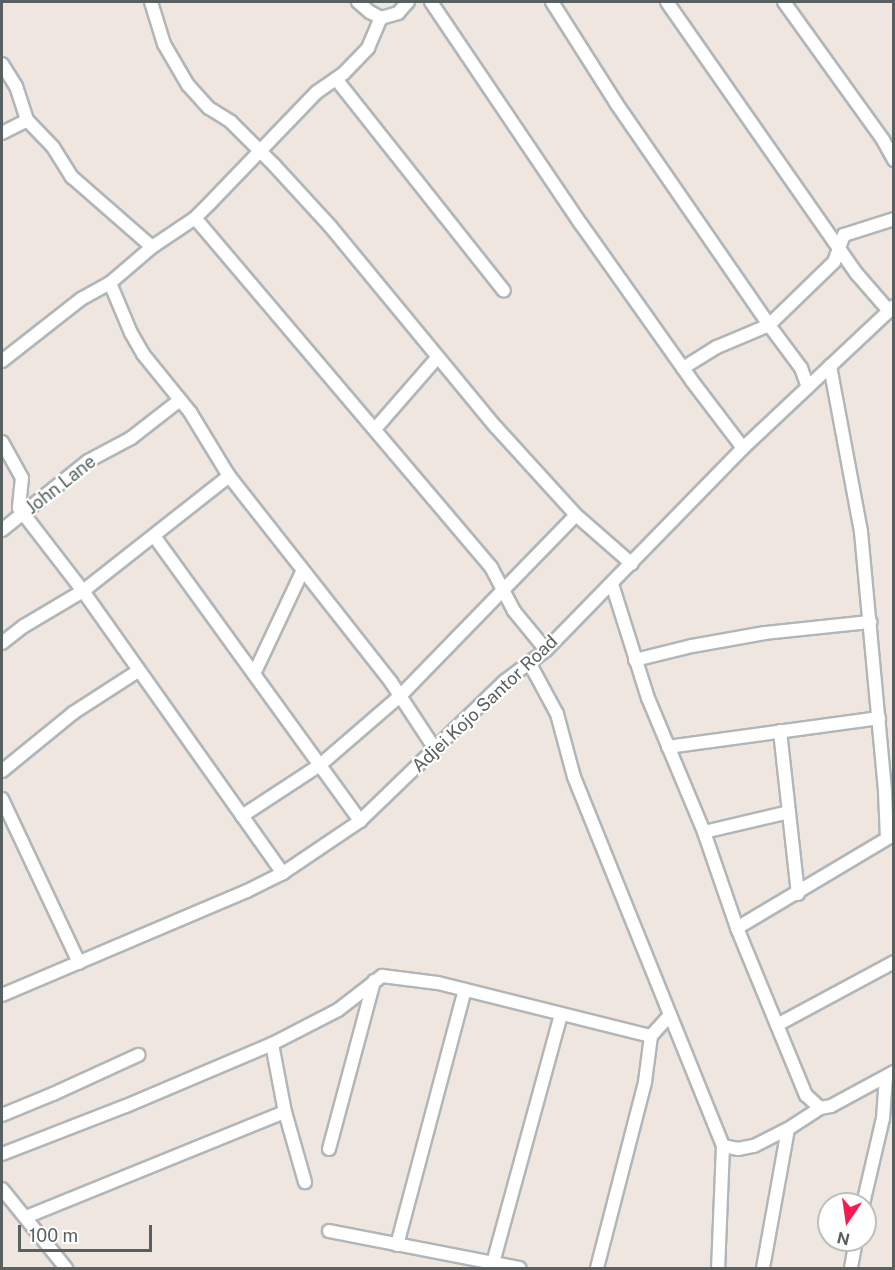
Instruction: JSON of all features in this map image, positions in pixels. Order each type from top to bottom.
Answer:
[{"type":"street","points":[[152,2],[164,44],[188,85],[209,108],[231,123],[259,153],[275,166],[330,226],[437,358],[576,515],[632,564]]},
{"type":"street","points":[[358,2],[381,18],[398,13],[408,2]]},
{"type":"street","points":[[431,2],[581,224],[743,448]]},
{"type":"street","points":[[552,2],[616,103],[801,368],[808,387]]},
{"type":"street","points":[[667,2],[839,249],[891,308]]},
{"type":"street","points":[[784,2],[884,140],[894,160]]},
{"type":"street","points":[[2,361],[81,299],[110,283],[152,247],[195,218],[317,92],[336,79],[368,48],[381,18]]},
{"type":"street","points":[[2,64],[16,86],[27,120],[53,147],[82,188],[152,247]]},
{"type":"street","points":[[336,79],[504,291]]},
{"type":"street","points":[[2,133],[27,120]]},
{"type":"street","points":[[195,218],[491,567],[501,591],[546,650]]},
{"type":"street","points":[[683,368],[717,346],[769,325],[834,262],[844,235],[894,219]]},
{"type":"street","points":[[110,283],[130,333],[160,378],[203,431],[229,476],[400,696],[435,749]]},
{"type":"street","name":"Adjei Kojo Santor Road","points":[[2,995],[247,891],[283,873],[360,821],[505,681],[546,650],[743,448],[891,308]]},
{"type":"street","points":[[375,429],[437,358]]},
{"type":"street","points":[[737,928],[798,894],[890,837],[861,532],[830,366]]},
{"type":"street","name":"John Lane","points":[[2,530],[88,461],[131,438],[180,400]]},
{"type":"street","points":[[2,442],[22,478],[22,493],[18,502],[23,514],[83,591],[283,873]]},
{"type":"street","points":[[2,644],[24,626],[83,591],[229,476]]},
{"type":"street","points":[[242,816],[320,765],[400,696],[576,515]]},
{"type":"street","points":[[154,536],[360,821]]},
{"type":"street","points":[[254,674],[302,572]]},
{"type":"street","points":[[612,584],[635,660],[704,832],[737,928],[806,1095],[820,1108]]},
{"type":"street","points":[[635,660],[692,646],[765,633],[870,622]]},
{"type":"street","points":[[530,664],[557,714],[574,777],[723,1146],[717,1269]]},
{"type":"street","points":[[2,771],[74,713],[138,671]]},
{"type":"street","points":[[668,747],[879,718]]},
{"type":"street","points":[[780,732],[798,894]]},
{"type":"street","points":[[2,799],[79,963]]},
{"type":"street","points":[[704,832],[789,812]]},
{"type":"street","points":[[777,1025],[894,963]]},
{"type":"street","points":[[2,1154],[126,1106],[272,1044],[338,1010],[374,981],[387,975],[465,990],[651,1036]]},
{"type":"street","points":[[329,1149],[374,981]]},
{"type":"street","points":[[397,1245],[465,990]]},
{"type":"street","points":[[493,1263],[561,1015]]},
{"type":"street","points":[[597,1269],[645,1082],[651,1036],[670,1015]]},
{"type":"street","points":[[272,1044],[285,1112],[305,1182]]},
{"type":"street","points":[[2,1115],[138,1055]]},
{"type":"street","points":[[723,1146],[738,1149],[754,1146],[788,1130],[820,1108],[831,1106],[890,1075]]},
{"type":"street","points":[[866,1192],[883,1118],[890,1075]]},
{"type":"street","points":[[26,1217],[285,1112]]},
{"type":"street","points":[[763,1269],[788,1130]]},
{"type":"street","points":[[2,1189],[7,1206],[26,1217],[66,1269]]},
{"type":"street","points":[[329,1231],[519,1269]]},
{"type":"street","points":[[851,1269],[854,1252]]}]
